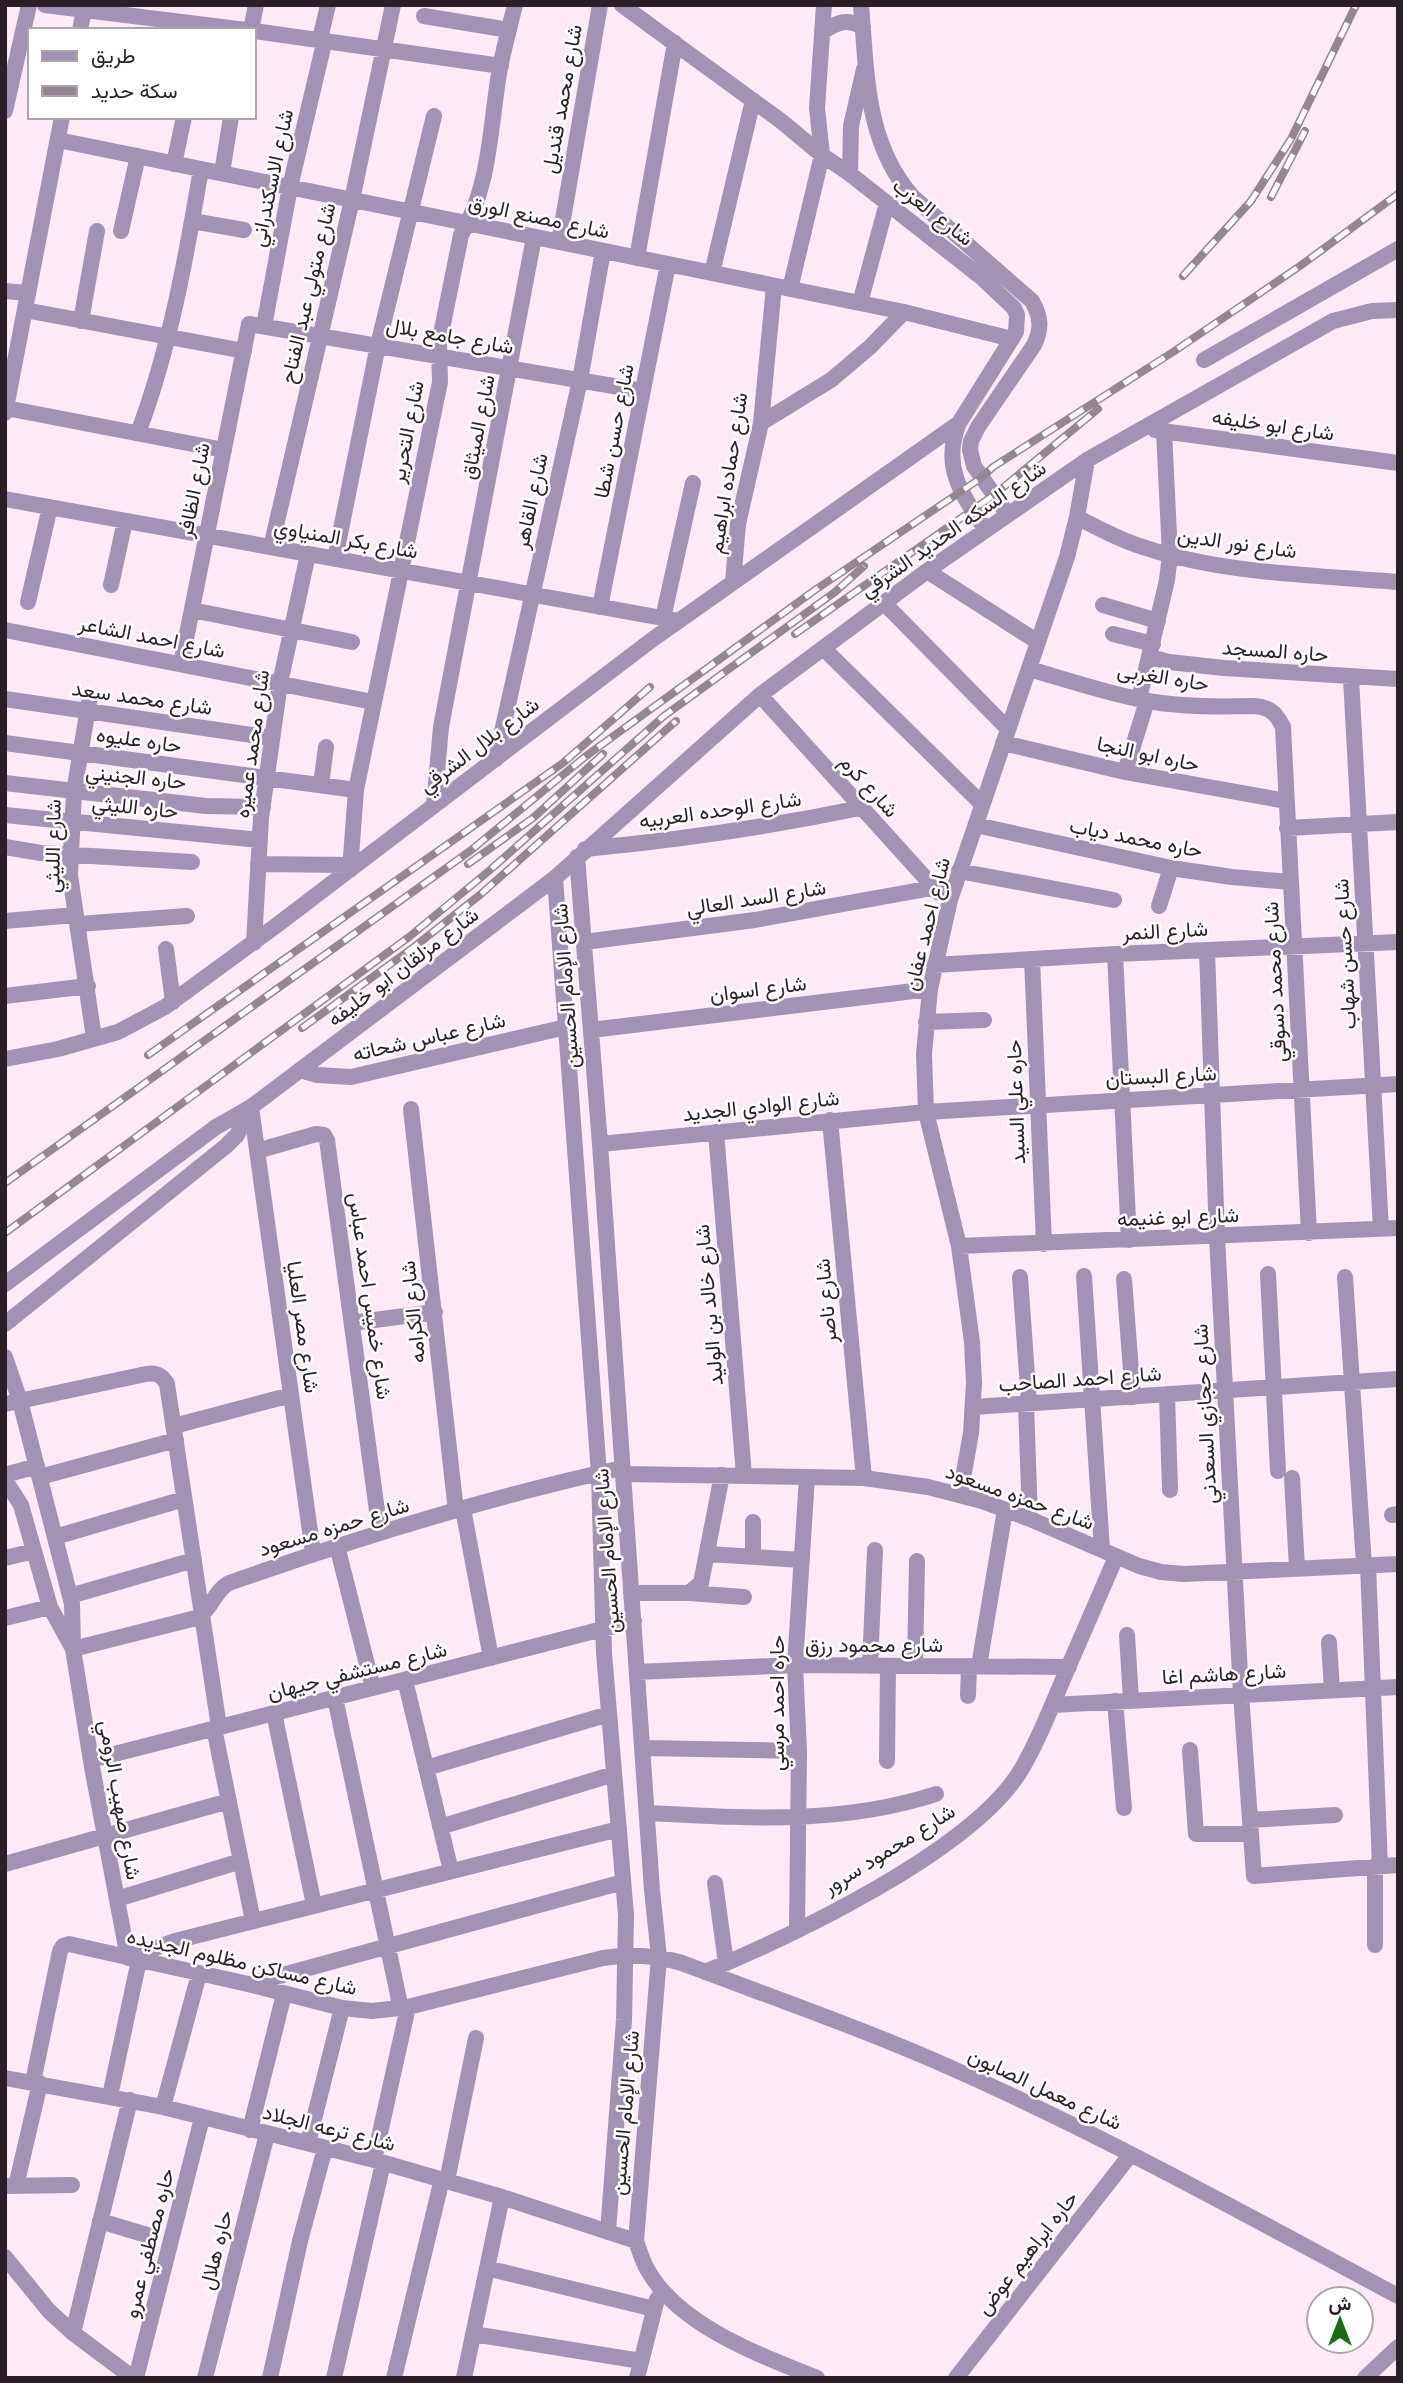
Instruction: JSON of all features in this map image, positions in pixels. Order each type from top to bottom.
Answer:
[{"type":"street","points":[[5,111],[29,5]]},
{"type":"street","points":[[45,5],[177,13],[241,28]]},
{"type":"street","points":[[250,28],[256,5]]},
{"type":"street","name":"شارع الاسكندراني","points":[[257,325],[290,187],[328,5]]},
{"type":"street","name":"شارع متولي عبد الفتاح","points":[[271,547],[352,200],[393,5]]},
{"type":"street","name":"شارع التحرير","points":[[350,868],[356,790],[440,382],[439,344],[461,235],[481,191],[501,66],[515,5]]},
{"type":"street","name":"شارع محمد قنديل","points":[[559,242],[600,5]]},
{"type":"street","name":"شارع العزب","points":[[622,5],[850,174],[1008,301],[1017,315],[1018,323],[1012,339]]},
{"type":"street","name":"شارع حماده ابراهيم","points":[[733,582],[738,524],[761,423],[782,287],[822,155],[817,108],[824,5]]},
{"type":"street","points":[[861,5],[873,118],[887,162],[899,181],[953,234],[1031,302],[1038,312],[1041,323],[1034,345],[978,427],[971,442],[974,466],[1008,515]]},
{"type":"street","points":[[80,28],[84,8]]},
{"type":"street","points":[[424,16],[509,30]]},
{"type":"street","points":[[822,33],[840,22],[853,22],[863,27]]},
{"type":"street","points":[[256,31],[501,66]]},
{"type":"street","points":[[636,258],[675,43]]},
{"type":"street","points":[[850,174],[850,126],[866,63]]},
{"type":"street","points":[[712,273],[753,100]]},
{"type":"street","points":[[335,559],[378,345],[434,116]]},
{"type":"street","points":[[62,119],[25,310],[11,350],[6,410],[224,450]]},
{"type":"street","points":[[174,164],[184,119]]},
{"type":"street","points":[[222,173],[231,119]]},
{"type":"street","name":"شارع مصنع الورق","points":[[58,140],[860,303],[1012,339]]},
{"type":"street","points":[[121,230],[138,156]]},
{"type":"street","points":[[138,433],[168,337],[201,169]]},
{"type":"street","points":[[860,303],[887,203]]},
{"type":"street","points":[[192,221],[244,230]]},
{"type":"street","points":[[81,321],[97,230]]},
{"type":"street","name":"شارع الميثاق","points":[[434,805],[440,727],[534,237]]},
{"type":"street","points":[[1204,360],[1398,249]]},
{"type":"street","name":"شارع القاهر","points":[[496,760],[580,380],[603,251]]},
{"type":"street","name":"شارع حسن شطا","points":[[600,607],[668,264]]},
{"type":"street","points":[[5,291],[28,293]]},
{"type":"street","points":[[25,310],[244,351]]},
{"type":"street","name":"شارع السكه الحديد الشرقي","points":[[581,853],[760,695],[927,571],[1087,460],[1333,321],[1372,311],[1398,310]]},
{"type":"street","points":[[761,423],[850,366],[904,313]]},
{"type":"street","name":"شارع جامع بلال","points":[[257,325],[643,391]]},
{"type":"street","name":"شارع الظافر","points":[[181,664],[244,351],[257,325]]},
{"type":"street","points":[[986,530],[966,500],[954,473],[952,439],[959,423],[1012,339]]},
{"type":"street","name":"شارع بلال الشرقي","points":[[5,1059],[58,1049],[118,1032],[173,1002],[496,760],[671,620],[733,582],[959,423]]},
{"type":"street","name":"شارع ابو خليفه","points":[[1142,428],[1398,463]]},
{"type":"street","points":[[1125,772],[1143,700],[1170,555],[1164,431]]},
{"type":"street","name":"شارع احمد عفان","points":[[960,1494],[974,1407],[972,1342],[959,1246],[926,1112],[923,1081],[930,989],[959,871],[1067,557],[1087,460]]},
{"type":"street","points":[[671,620],[693,483]]},
{"type":"street","name":"شارع بكر المنياوي","points":[[5,499],[671,620]]},
{"type":"street","points":[[28,601],[50,507]]},
{"type":"street","name":"شارع نور الدين","points":[[1077,517],[1122,539],[1170,555],[1271,570],[1398,582]]},
{"type":"street","points":[[111,585],[125,521]]},
{"type":"street","name":"شارع محمد عميره","points":[[254,943],[262,807],[280,684],[308,554]]},
{"type":"street","points":[[927,571],[1038,642]]},
{"type":"street","points":[[884,603],[1006,736]]},
{"type":"street","points":[[1103,605],[1158,621]]},
{"type":"street","points":[[192,610],[352,642]]},
{"type":"street","name":"شارع احمد الشاعر","points":[[5,630],[373,702]]},
{"type":"street","name":"حاره المسجد","points":[[1113,634],[1196,666],[1398,679]]},
{"type":"street","points":[[823,648],[982,804]]},
{"type":"street","name":"حاره الغربى","points":[[1028,669],[1143,700],[1193,706],[1268,708],[1278,715],[1283,727]]},
{"type":"street","name":"شارع حسن شهاب","points":[[1351,678],[1372,1085],[1390,1229]]},
{"type":"street","name":"شارع كرم","points":[[760,695],[932,887],[950,900]]},
{"type":"street","name":"شارع محمد سعد","points":[[5,699],[89,703],[272,738]]},
{"type":"street","name":"شارع الليثي","points":[[89,703],[71,821],[70,855],[72,898],[88,986],[94,1038]]},
{"type":"street","name":"شارع محمد دسوقي","points":[[1283,727],[1309,1233]]},
{"type":"street","name":"حاره ابو النجا","points":[[1006,736],[1125,772],[1286,801]]},
{"type":"street","name":"حاره عليوه","points":[[5,743],[356,790]]},
{"type":"street","points":[[321,785],[326,747]]},
{"type":"street","name":"حاره الجنيني","points":[[5,783],[206,806],[262,807]]},
{"type":"street","name":"شارع الوحده العربيه","points":[[581,853],[763,827],[860,808]]},
{"type":"street","name":"حاره الليثي","points":[[5,814],[260,840]]},
{"type":"street","points":[[1287,828],[1398,822]]},
{"type":"street","name":"حاره محمد دياب","points":[[976,825],[1171,868],[1290,883]]},
{"type":"street","points":[[5,847],[70,855],[192,862]]},
{"type":"street","name":"شارع مزلقان ابو خليفه","points":[[5,1284],[216,1127],[251,1107],[555,878],[581,853]]},
{"type":"street","name":"شارع الإمام الحسين","points":[[581,853],[584,942],[652,1890],[659,1956],[636,2241]]},
{"type":"street","points":[[258,864],[350,868]]},
{"type":"street","points":[[1159,906],[1171,868]]},
{"type":"street","points":[[959,871],[1114,900]]},
{"type":"street","name":"شارع الإمام الحسين","points":[[555,878],[599,1474],[603,1560],[602,1630],[623,1882],[626,1954],[624,2020],[608,2232]]},
{"type":"street","name":"شارع السد العالي","points":[[584,942],[755,920],[932,887]]},
{"type":"street","points":[[5,921],[187,916]]},
{"type":"street","name":"شارع النمر","points":[[934,965],[1398,942]]},
{"type":"street","points":[[166,949],[173,1002]]},
{"type":"street","name":"شارع حجازي السعدني","points":[[1207,950],[1217,1237],[1241,1694],[1254,1876],[1377,1866]]},
{"type":"street","points":[[1115,954],[1129,1240]]},
{"type":"street","name":"حاره علي السيد","points":[[1032,959],[1044,1244]]},
{"type":"street","points":[[5,996],[88,986]]},
{"type":"street","name":"شارع اسوان","points":[[591,1030],[930,989]]},
{"type":"street","points":[[926,1023],[984,1020]]},
{"type":"street","name":"شارع عباس شحاته","points":[[300,1070],[334,1077],[351,1077],[566,1027]]},
{"type":"street","name":"شارع البستان","points":[[926,1112],[1398,1084]]},
{"type":"street","name":"شارع مزلقان ابو خليفه","points":[[5,1324],[226,1146],[246,1122],[251,1107]]},
{"type":"street","name":"شارع مصر العليا","points":[[251,1107],[313,1553]]},
{"type":"street","name":"شارع الكرامه","points":[[411,1110],[460,1510],[491,1658]]},
{"type":"street","name":"شارع الوادي الجديد","points":[[600,1144],[926,1112]]},
{"type":"street","name":"شارع ناصر","points":[[830,1120],[864,1478]]},
{"type":"street","name":"شارع خالد بن الوليد","points":[[716,1132],[744,1475]]},
{"type":"street","name":"شارع خميس احمد عباس","points":[[257,1151],[316,1134],[324,1135],[327,1140],[380,1534]]},
{"type":"street","name":"شارع ابو غنيمه","points":[[959,1246],[1390,1229]]},
{"type":"street","points":[[1268,1274],[1273,1388],[1297,1568]]},
{"type":"street","points":[[1084,1276],[1092,1399],[1109,1553]]},
{"type":"street","points":[[1020,1277],[1028,1403],[1030,1519]]},
{"type":"street","points":[[1345,1277],[1372,1688],[1377,1866],[1376,1945]]},
{"type":"street","points":[[1124,1279],[1133,1397]]},
{"type":"street","points":[[352,1323],[435,1312]]},
{"type":"street","name":"شارع صهيب الرومي","points":[[5,1357],[12,1403],[38,1471],[70,1596],[74,1620],[73,1649],[104,1835],[117,1899],[134,1959]]},
{"type":"street","points":[[12,1403],[156,1373],[167,1384],[217,1728],[253,1921]]},
{"type":"street","name":"شارع احمد الصاحب","points":[[974,1407],[1398,1379]]},
{"type":"street","points":[[1167,1394],[1170,1490]]},
{"type":"street","points":[[7,1484],[38,1471],[175,1433],[291,1395]]},
{"type":"street","name":"شارع حمزه مسعود","points":[[202,1615],[222,1587],[229,1583],[313,1553],[460,1510],[599,1474],[623,1471],[896,1481],[960,1494],[1030,1519],[1139,1566],[1161,1572],[1184,1574],[1398,1564]]},
{"type":"street","points":[[689,1593],[701,1583],[722,1475]]},
{"type":"street","name":"حاره احمد مرسي","points":[[797,1930],[799,1751],[795,1665],[807,1477]]},
{"type":"street","name":"شارع صهيب الرومي","points":[[7,1484],[21,1505],[50,1607],[73,1649]]},
{"type":"street","points":[[55,1537],[184,1499]]},
{"type":"street","points":[[968,1696],[1004,1510]]},
{"type":"street","points":[[752,1557],[753,1522]]},
{"type":"street","points":[[337,1546],[373,1688]]},
{"type":"street","points":[[870,1666],[875,1550]]},
{"type":"street","points":[[5,1558],[34,1551]]},
{"type":"street","name":"شارع محمود سرور","points":[[705,1972],[797,1930],[882,1884],[946,1844],[992,1805],[1020,1772],[1052,1705],[1069,1667],[1109,1553]]},
{"type":"street","points":[[708,1554],[802,1560]]},
{"type":"street","points":[[70,1596],[194,1560]]},
{"type":"street","points":[[915,1666],[917,1561]]},
{"type":"street","points":[[631,1593],[689,1593],[744,1598]]},
{"type":"street","points":[[5,1618],[50,1607]]},
{"type":"street","points":[[73,1649],[202,1615]]},
{"type":"street","name":"شارع مستشفي جيهان","points":[[91,1760],[634,1621]]},
{"type":"street","points":[[1127,1635],[1131,1700]]},
{"type":"street","points":[[1329,1642],[1332,1690]]},
{"type":"street","name":"شارع محمود رزق","points":[[637,1672],[795,1665],[1069,1667]]},
{"type":"street","points":[[887,1761],[888,1666]]},
{"type":"street","points":[[405,1680],[451,1871]]},
{"type":"street","name":"شارع هاشم اغا","points":[[1052,1705],[1398,1687]]},
{"type":"street","points":[[334,2378],[379,2162],[404,2008],[388,1946],[335,1698]]},
{"type":"street","points":[[1115,1701],[1124,1808]]},
{"type":"street","points":[[274,1713],[314,1905]]},
{"type":"street","points":[[426,1768],[609,1714]]},
{"type":"street","points":[[643,1748],[799,1751]]},
{"type":"street","points":[[1190,1750],[1197,1841],[1250,1827],[1335,1815]]},
{"type":"street","points":[[440,1827],[614,1774]]},
{"type":"street","points":[[647,1813],[798,1818],[868,1811],[936,1794]]},
{"type":"street","points":[[5,1864],[229,1801]]},
{"type":"street","points":[[110,2096],[134,1959],[175,1941],[619,1829]]},
{"type":"street","points":[[117,1899],[241,1861]]},
{"type":"street","points":[[1377,1866],[1398,1865]]},
{"type":"street","points":[[247,1984],[623,1882]]},
{"type":"street","points":[[715,1884],[726,1964]]},
{"type":"street","name":"شارع مساكن مظلوم الجديده","points":[[37,2083],[60,1951],[63,1946],[69,1944],[342,2008],[372,2011],[404,2008],[603,1958],[626,1954],[659,1956]]},
{"type":"street","name":"شارع معمل الصابون","points":[[659,1956],[876,2036],[925,2057],[1131,2154],[1398,2296]]},
{"type":"street","points":[[163,2107],[199,1973]]},
{"type":"street","points":[[250,2130],[284,1994]]},
{"type":"street","points":[[308,2143],[342,2008]]},
{"type":"street","points":[[394,2378],[476,2039]]},
{"type":"street","name":"شارع ترعه الجلاد","points":[[5,2078],[163,2107],[308,2143],[502,2197],[636,2241]]},
{"type":"street","points":[[37,2083],[11,2186],[72,2185]]},
{"type":"street","points":[[73,2333],[130,2100]]},
{"type":"street","name":"حاره مصطفي عمرو","points":[[135,2378],[202,2118]]},
{"type":"street","name":"حاره هلال","points":[[205,2378],[267,2134]]},
{"type":"street","points":[[270,2378],[300,2241],[325,2148]]},
{"type":"street","name":"حاره ابراهيم عوض","points":[[956,2378],[1131,2154]]},
{"type":"street","points":[[464,2378],[502,2197]]},
{"type":"street","points":[[100,2221],[147,2235]]},
{"type":"street","points":[[636,2241],[647,2268],[660,2287],[696,2320],[758,2354],[817,2378]]},
{"type":"street","points":[[5,2257],[49,2311],[73,2333],[135,2378]]},
{"type":"street","points":[[487,2268],[654,2309]]},
{"type":"street","points":[[473,2334],[639,2370],[660,2287]]},
{"type":"street","points":[[1365,2378],[1398,2347]]},
{"type":"railway","points":[[1183,276],[1251,201],[1291,139],[1356,5]]},
{"type":"railway","points":[[1271,197],[1305,131]]},
{"type":"railway","points":[[5,1183],[470,851],[586,756],[815,590],[981,478],[993,467],[1173,352],[1300,266],[1398,194]]},
{"type":"railway","points":[[795,634],[994,495],[1098,409]]},
{"type":"railway","points":[[5,1233],[409,937],[490,870],[664,716],[835,592],[864,566]]},
{"type":"railway","points":[[148,1055],[563,763],[650,687]]},
{"type":"railway","points":[[302,1028],[414,947],[481,894],[676,721]]},
{"type":"railway","points":[[468,864],[533,818],[603,754]]}]
